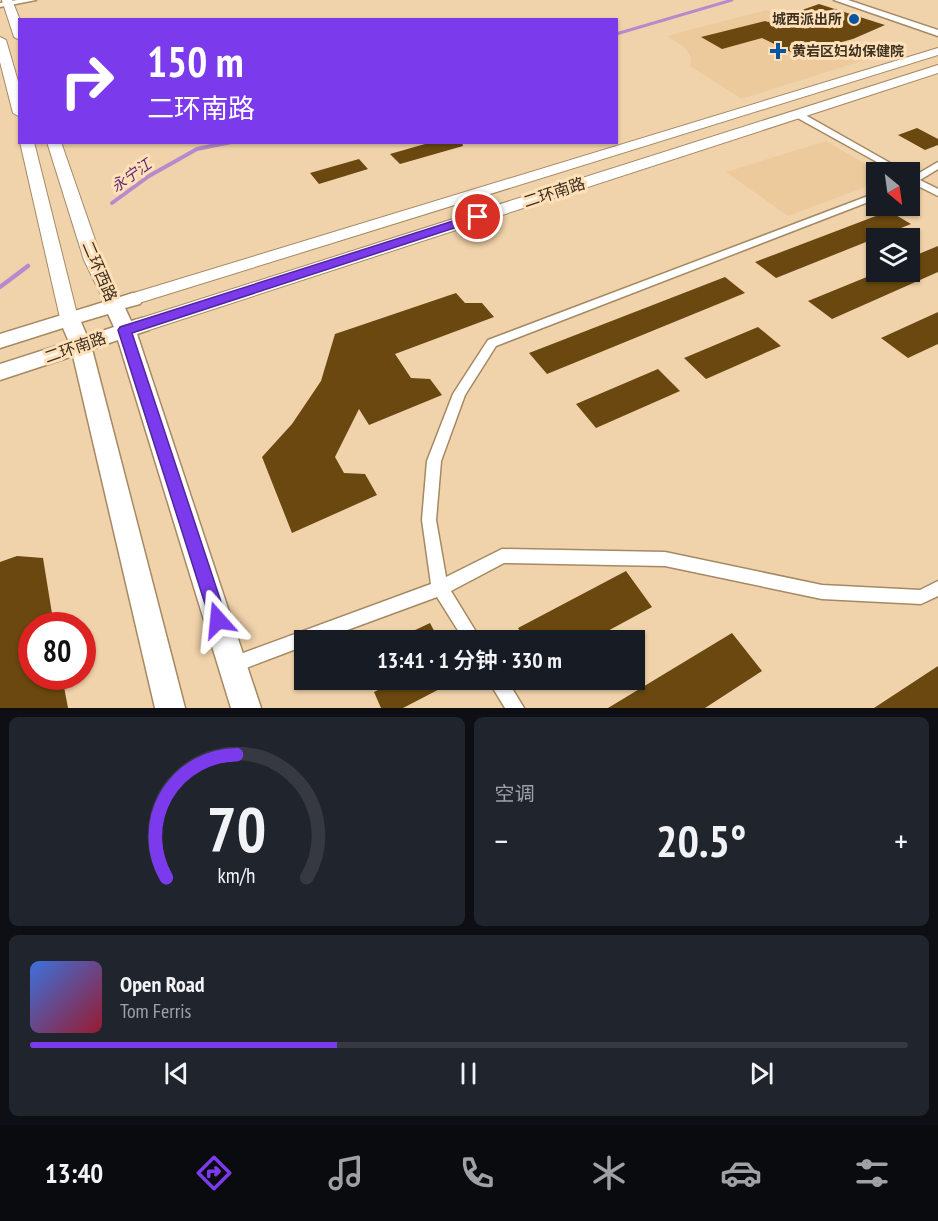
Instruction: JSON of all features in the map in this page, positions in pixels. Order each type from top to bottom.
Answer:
[{"type":"highway","name":"二环南路","points":[[0,341],[124,302]]},
{"type":"highway","name":"二环西路","points":[[124,302],[246,708]]},
{"type":"highway","points":[[69,318],[81,346],[170,708]]},
{"type":"highway","name":"二环南路","points":[[0,372],[133,328]]},
{"type":"main road","points":[[840,0],[938,33]]},
{"type":"main road","points":[[867,0],[938,22]]},
{"type":"main road","points":[[5,3],[18,32]]},
{"type":"main road","points":[[0,40],[18,106]]},
{"type":"main road","name":"二环南路","points":[[124,302],[938,51]]},
{"type":"main road","name":"二环南路","points":[[133,328],[938,69]]},
{"type":"main road","points":[[27,144],[69,318]]},
{"type":"main road","name":"二环西路","points":[[55,144],[93,260],[124,302]]},
{"type":"street","points":[[5,3],[32,0]]},
{"type":"street","points":[[797,114],[883,162]]},
{"type":"street","points":[[920,175],[938,165]]},
{"type":"street","points":[[920,184],[938,193]]},
{"type":"street","points":[[467,630],[440,588],[429,520],[434,461],[459,394],[492,343],[866,200]]},
{"type":"street","points":[[233,665],[440,588],[502,556],[665,559],[822,592],[921,597],[938,588]]},
{"type":"street","points":[[503,690],[515,708]]},
{"type":"shaded area","name":"黄岩区妇幼保健院","points":[[766,10],[880,55],[742,99],[690,66],[691,57],[684,47],[667,36]]},
{"type":"shaded area","points":[[826,141],[866,164],[866,187],[788,216],[726,172]]},
{"type":"building","points":[[819,4],[885,25],[853,39],[795,54],[762,38],[722,49],[701,37],[768,22]]},
{"type":"building","points":[[917,128],[938,139],[938,145],[925,150],[898,135]]},
{"type":"building","points":[[425,144],[462,144],[463,146],[400,164],[390,154]]},
{"type":"building","points":[[359,159],[368,169],[319,184],[310,173]]},
{"type":"building","points":[[876,216],[897,216],[911,224],[901,228],[866,228],[866,242],[776,278],[755,262]]},
{"type":"building","points":[[938,246],[938,272],[920,280],[920,253]]},
{"type":"building","points":[[725,277],[745,293],[547,374],[529,353]]},
{"type":"building","points":[[866,277],[866,282],[915,282],[832,319],[808,301]]},
{"type":"building","points":[[456,293],[465,303],[482,303],[494,317],[395,354],[411,378],[430,379],[442,395],[369,425],[359,409],[335,457],[344,473],[365,474],[377,495],[292,533],[262,457],[292,424],[321,381],[335,334]]},
{"type":"building","points":[[938,312],[938,344],[908,358],[881,338]]},
{"type":"building","points":[[758,327],[781,346],[706,379],[684,358]]},
{"type":"building","points":[[658,369],[680,391],[596,428],[576,404]]},
{"type":"building","points":[[17,556],[43,558],[52,612],[18,612],[18,690],[65,690],[68,708],[0,708],[0,562]]},
{"type":"building","points":[[626,571],[652,607],[609,630],[519,630],[518,628]]},
{"type":"building","points":[[430,623],[434,630],[415,630]]},
{"type":"building","points":[[732,633],[762,671],[705,708],[608,708],[638,690],[645,690],[645,686]]},
{"type":"building","points":[[938,666],[938,708],[874,708]]},
{"type":"building","points":[[378,690],[438,690],[403,708],[381,708],[374,692]]},
{"type":"waterway","name":"永宁江","points":[[618,33],[732,0]]},
{"type":"waterway","name":"永宁江","points":[[112,203],[149,176],[197,149],[221,144]]},
{"type":"waterway","name":"永宁江","points":[[0,287],[28,266]]},
{"type":"place","name":"城西派出所","points":[[854,19]]},
{"type":"place","name":"黄岩区妇幼保健院","points":[[778,51]]},
{"type":"route","points":[[218,620],[125,330],[478,217]]}]
